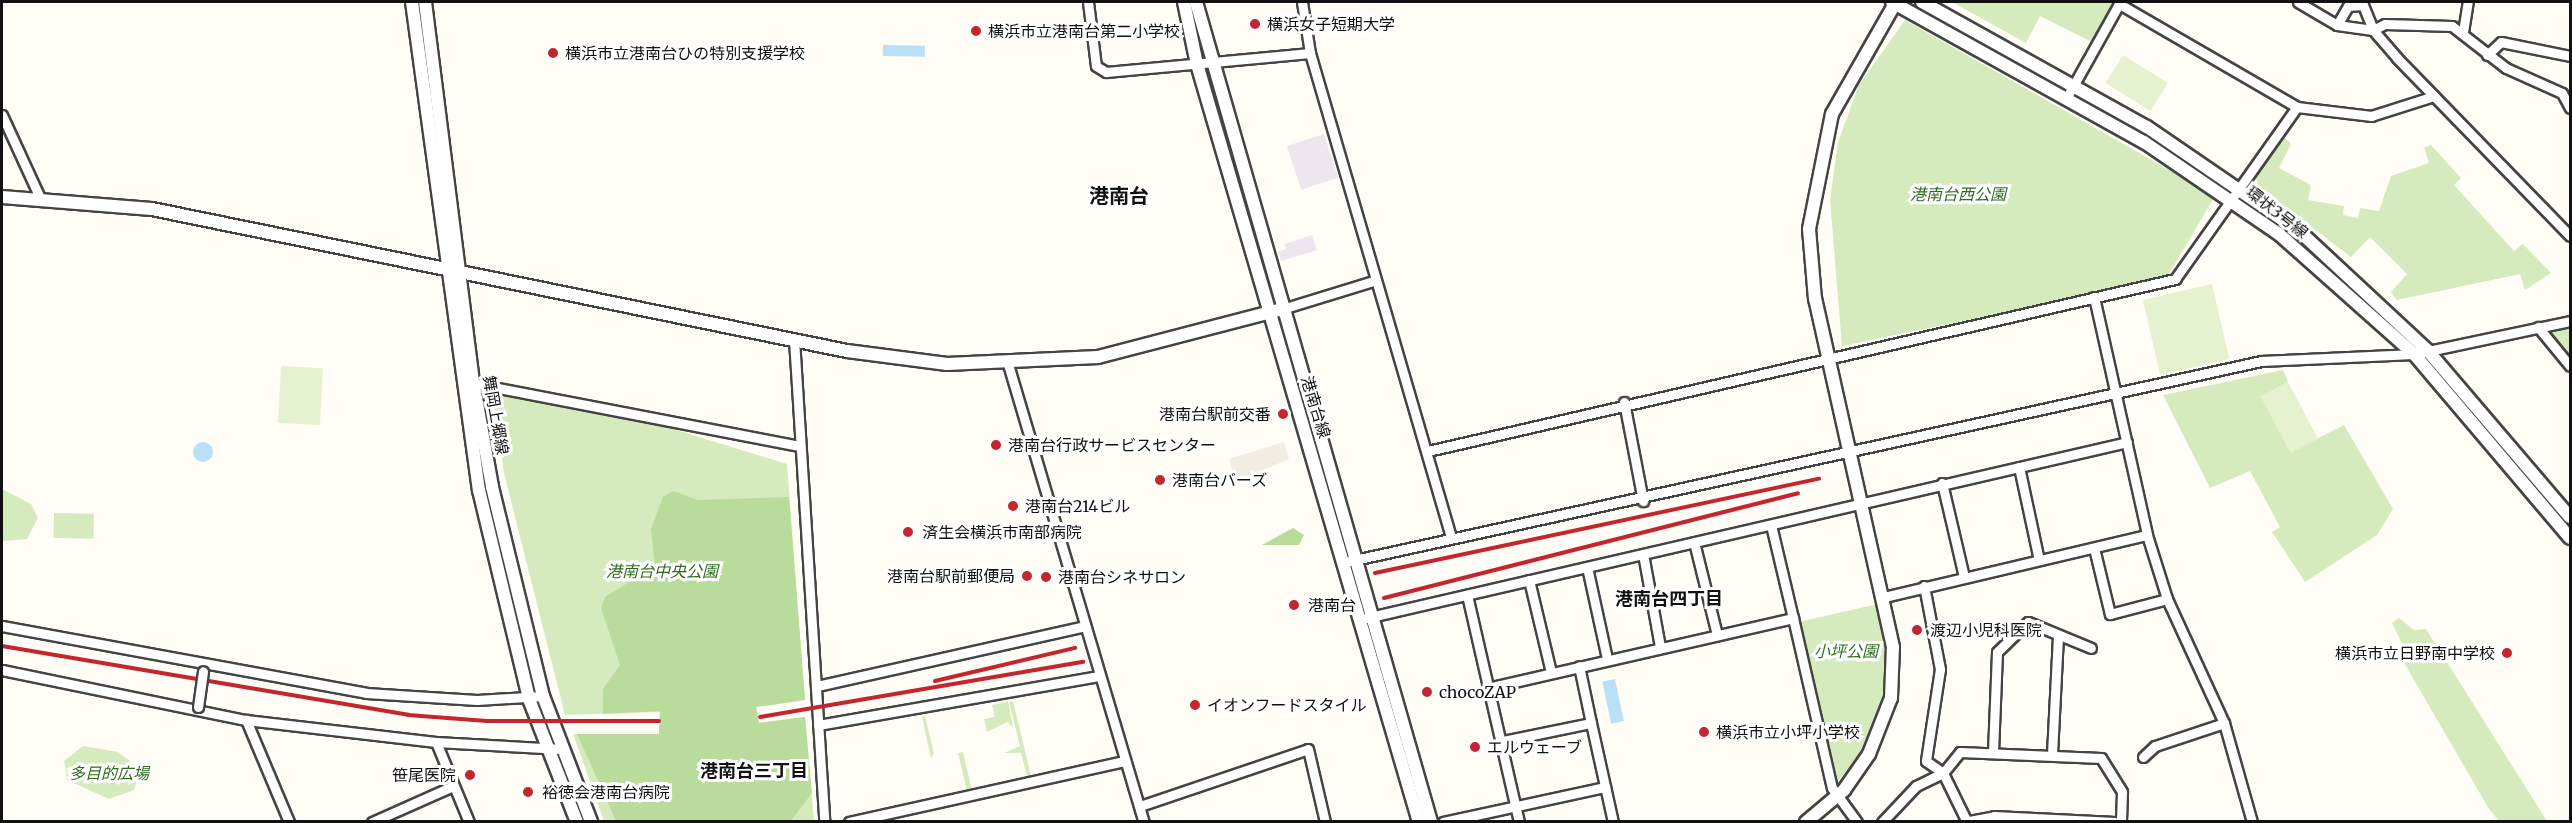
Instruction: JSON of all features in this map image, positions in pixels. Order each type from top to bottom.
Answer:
[{"type":"street","name":"舞岡上郷線","points":[[412,2],[448,270],[467,382],[512,583],[543,696],[591,822]]},
{"type":"street","name":"舞岡上郷線","points":[[425,2],[463,274],[467,382],[479,490],[529,699],[577,822]]},
{"type":"street","points":[[1088,2],[1096,66],[1106,72],[1310,53]]},
{"type":"street","name":"港南台線","points":[[1184,2],[1276,311],[1419,822]]},
{"type":"street","name":"港南台線","points":[[1196,2],[1204,64]]},
{"type":"street","points":[[1302,2],[1310,53],[1428,451],[1451,537]]},
{"type":"street","points":[[1806,822],[1836,798],[1869,754],[1891,699],[1893,647],[1884,597],[1827,358],[1809,229],[1819,168],[1832,114],[1894,2]]},
{"type":"street","name":"環状3号線","points":[[1894,2],[2069,91],[2233,198],[2325,272],[2414,354],[2571,537]]},
{"type":"street","name":"環状3号線","points":[[1922,2],[2069,91],[2241,188],[2367,290],[2428,351],[2571,518]]},
{"type":"street","points":[[2298,2],[2337,25],[2373,30],[2385,24],[2452,26],[2463,32],[2487,55],[2562,93],[2571,108]]},
{"type":"street","points":[[2463,32],[2468,2]]},
{"type":"street","points":[[2069,91],[2120,3],[2297,107],[2371,116],[2434,96]]},
{"type":"street","points":[[2337,25],[2347,4],[2363,5],[2373,30],[2571,236]]},
{"type":"street","points":[[2487,55],[2501,42],[2571,56]]},
{"type":"street","points":[[1428,451],[1624,402],[2175,279],[2297,107]]},
{"type":"street","points":[[2,115],[40,198]]},
{"type":"street","points":[[2,197],[40,198],[152,209],[463,274],[896,359],[1008,364],[1134,350],[1276,311],[1376,280]]},
{"type":"street","points":[[2094,297],[2147,535],[2167,599],[2224,723],[2252,822]]},
{"type":"street","name":"港南台線","points":[[1276,311],[1358,559],[1431,822]]},
{"type":"street","points":[[1345,562],[1451,537],[1643,501],[1850,449],[2117,394],[2261,361],[2414,354],[2571,321]]},
{"type":"street","points":[[2538,327],[2571,366]]},
{"type":"street","points":[[794,339],[824,822]]},
{"type":"street","points":[[1008,364],[1144,822]]},
{"type":"street","points":[[467,382],[800,446]]},
{"type":"street","points":[[1624,402],[1643,501]]},
{"type":"street","points":[[1361,619],[2127,442]]},
{"type":"street","points":[[2019,467],[2039,560]]},
{"type":"street","points":[[1942,483],[1964,577]]},
{"type":"street","points":[[1771,525],[1836,798],[1857,822]]},
{"type":"street","points":[[1884,597],[2147,535]]},
{"type":"street","points":[[1694,542],[1717,636]]},
{"type":"street","points":[[2094,548],[2110,614],[2167,599]]},
{"type":"street","points":[[1643,554],[1660,648]]},
{"type":"street","points":[[1587,567],[1607,659]]},
{"type":"street","points":[[1529,580],[1551,672]]},
{"type":"street","points":[[1924,586],[1941,669],[1926,760],[1943,773],[1965,821],[1994,816],[2115,822]]},
{"type":"street","points":[[1467,595],[1492,687],[1518,805],[1519,822]]},
{"type":"street","points":[[1492,687],[1792,618]]},
{"type":"street","points":[[1993,752],[1997,652],[2028,621],[2091,648]]},
{"type":"street","points":[[2,626],[204,667],[366,693],[529,699],[543,696]]},
{"type":"street","points":[[817,686],[1085,626]]},
{"type":"street","points":[[2052,754],[2058,635]]},
{"type":"street","points":[[1580,666],[1613,822]]},
{"type":"street","points":[[198,707],[204,667]]},
{"type":"street","points":[[2,670],[198,707],[246,720],[436,742],[549,751],[562,749]]},
{"type":"street","points":[[818,724],[1100,676]]},
{"type":"street","points":[[246,720],[290,822]]},
{"type":"street","points":[[1503,741],[1591,723]]},
{"type":"street","points":[[2143,757],[2155,746],[2224,723]]},
{"type":"street","points":[[436,742],[469,822]]},
{"type":"street","points":[[1140,806],[1308,749],[1325,822]]},
{"type":"street","points":[[1882,822],[1916,786],[1943,773],[1960,752],[2052,754],[2101,758],[2122,792],[2121,822]]},
{"type":"street","points":[[849,822],[1125,761]]},
{"type":"street","points":[[372,822],[453,786]]},
{"type":"street","points":[[1443,822],[1605,787]]},
{"type":"shaded area","points":[[1324,134],[1338,178],[1301,190],[1287,146]]},
{"type":"shaded area","points":[[1312,235],[1317,250],[1281,261],[1278,252],[1286,249],[1284,244]]},
{"type":"shaded area","points":[[1284,442],[1289,459],[1241,480],[1234,476],[1229,459]]},
{"type":"green space","points":[[1952,2],[2120,2],[2096,44],[2040,16],[2026,43]]},
{"type":"green space","name":"港南台西公園","points":[[1905,20],[2215,196],[2166,279],[1842,346],[1830,200],[1838,142],[1859,85]]},
{"type":"green space","points":[[2123,55],[2168,83],[2150,111],[2106,83]]},
{"type":"green space","points":[[2280,132],[2291,144],[2279,168],[2311,185],[2308,200],[2344,206],[2343,215],[2358,218],[2360,208],[2379,211],[2391,176],[2429,163],[2424,148],[2431,145],[2461,178],[2454,185],[2514,251],[2523,244],[2551,273],[2525,290],[2520,274],[2397,300],[2391,292],[2407,274],[2370,237],[2351,257],[2258,186],[2254,169]]},
{"type":"green space","points":[[2212,284],[2229,359],[2160,375],[2143,300]]},
{"type":"green space","points":[[2570,321],[2570,366],[2538,327]]},
{"type":"green space","points":[[281,366],[323,368],[320,425],[278,423]]},
{"type":"green space","points":[[2283,370],[2288,382],[2261,397],[2295,450],[2344,425],[2393,509],[2377,535],[2305,582],[2272,532],[2280,527],[2250,471],[2210,488],[2163,395]]},
{"type":"green space","points":[[2288,382],[2318,439],[2291,453],[2261,397]]},
{"type":"green space","name":"港南台中央公園","points":[[502,390],[660,425],[787,464],[805,700],[756,707],[759,723],[805,717],[814,821],[604,821],[573,734],[659,734],[660,712],[565,715],[504,473],[493,398]]},
{"type":"green space","points":[[2,489],[31,504],[38,518],[27,539],[2,541]]},
{"type":"green space","points":[[673,491],[698,500],[789,497],[805,700],[756,707],[759,723],[805,717],[812,793],[791,821],[616,821],[577,734],[659,734],[660,711],[603,714],[603,689],[620,665],[601,608],[605,597],[655,566],[651,529],[663,497]]},
{"type":"green space","points":[[54,513],[94,514],[94,539],[54,538]]},
{"type":"green space","points":[[1293,528],[1304,535],[1299,545],[1262,545]]},
{"type":"green space","name":"小坪公園","points":[[1878,604],[1886,641],[1884,700],[1860,755],[1838,781],[1798,622]]},
{"type":"green space","points":[[2399,618],[2414,630],[2426,629],[2547,821],[2499,821],[2489,809],[2403,661],[2403,645],[2392,623]]},
{"type":"green space","points":[[1008,701],[1013,727],[1007,722],[987,732],[984,719],[995,717],[992,705]]},
{"type":"green space","points":[[1013,701],[1031,776],[1027,776],[1021,753],[1004,753],[1020,746],[1009,702]]},
{"type":"green space","points":[[925,716],[934,753],[931,758],[922,717]]},
{"type":"green space","name":"多目的広場","points":[[83,746],[118,752],[130,761],[138,777],[134,790],[109,799],[67,780],[64,761]]},
{"type":"green space","points":[[963,752],[971,788],[966,789],[958,753]]},
{"type":"water","points":[[883,45],[925,46],[925,57],[883,56]]},
{"type":"water","points":[[203,442],[210,445],[213,452],[210,459],[203,462],[196,459],[193,452],[196,445]]},
{"type":"water","points":[[1615,679],[1624,721],[1611,724],[1602,682]]},
{"type":"railway","points":[[1375,573],[1819,479]]},
{"type":"railway","points":[[1384,598],[1798,493]]},
{"type":"railway","points":[[2,646],[408,715],[487,721],[659,721]]},
{"type":"railway","points":[[935,681],[1075,648]]},
{"type":"railway","points":[[760,717],[1083,662]]},
{"type":"place","name":"横浜女子短期大学","points":[[1255,24]]},
{"type":"place","name":"横浜市立港南台第二小学校","points":[[976,31]]},
{"type":"place","name":"横浜市立港南台ひの特別支援学校","points":[[553,53]]},
{"type":"place","name":"港南台駅前交番","points":[[1283,414]]},
{"type":"place","name":"港南台行政サービスセンター","points":[[996,445]]},
{"type":"place","name":"港南台バーズ","points":[[1160,480]]},
{"type":"place","name":"港南台214ビル","points":[[1013,506]]},
{"type":"place","name":"済生会横浜市南部病院","points":[[908,532]]},
{"type":"place","name":"港南台駅前郵便局","points":[[1027,576]]},
{"type":"place","name":"港南台シネサロン","points":[[1046,577]]},
{"type":"place","name":"港南台","points":[[1294,605]]},
{"type":"place","name":"渡辺小児科医院","points":[[1917,630]]},
{"type":"place","name":"横浜市立日野南中学校","points":[[2507,653]]},
{"type":"place","name":"chocoZAP","points":[[1427,692]]},
{"type":"place","name":"イオンフードスタイル","points":[[1195,705]]},
{"type":"place","name":"横浜市立小坪小学校","points":[[1704,732]]},
{"type":"place","name":"エルウェーブ","points":[[1475,747]]},
{"type":"place","name":"笹尾医院","points":[[470,775]]},
{"type":"place","name":"裕徳会港南台病院","points":[[528,792]]},
{"type":"district","name":"港南台","points":[[1119,195]]},
{"type":"district","name":"港南台四丁目","points":[[1669,599]]},
{"type":"district","name":"港南台三丁目","points":[[754,771]]}]
